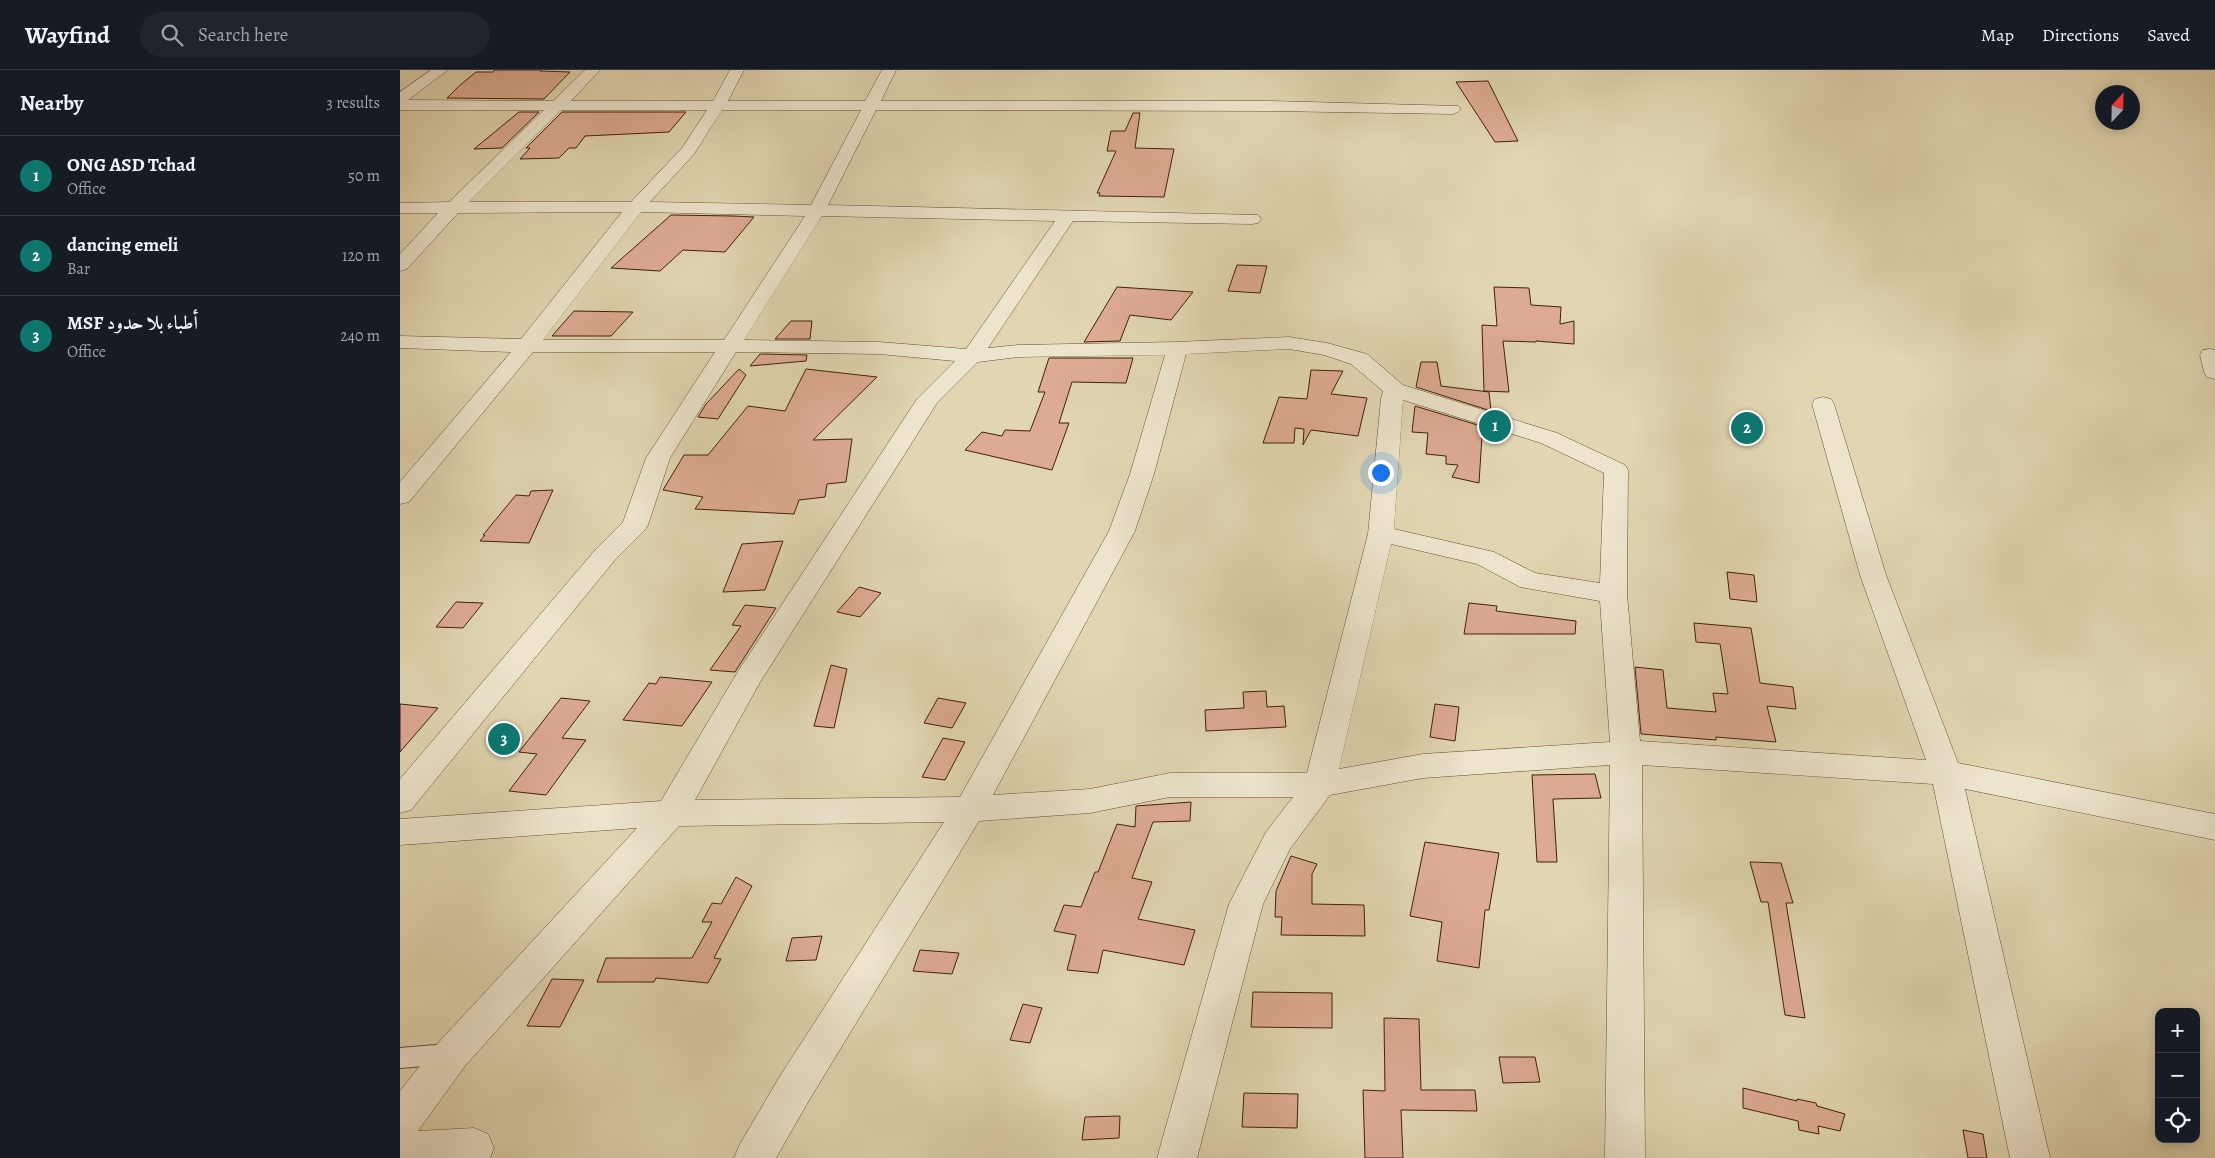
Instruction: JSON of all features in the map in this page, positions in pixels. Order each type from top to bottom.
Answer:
[{"type":"street","points":[[400,99],[441,70]]},
{"type":"street","points":[[400,265],[453,208],[555,105],[593,70]]},
{"type":"street","points":[[400,497],[528,346],[636,207],[688,151],[718,105],[736,70]]},
{"type":"street","points":[[400,801],[605,554],[635,525],[658,458],[816,212],[889,70]]},
{"type":"street","points":[[400,105],[871,105],[1453,109]]},
{"type":"street","points":[[400,208],[636,207],[816,212],[1252,218]]},
{"type":"street","points":[[400,1123],[452,1054],[671,813],[747,680],[928,399],[972,356],[1067,216]]},
{"type":"street","points":[[400,342],[528,346],[879,348],[972,356],[1018,351],[1178,348],[1289,343],[1328,350],[1359,359],[1395,390],[1549,438],[1616,470],[1613,594],[1626,752],[1625,1158]]},
{"type":"street","points":[[754,1158],[794,1088],[970,809],[1122,531],[1142,474],[1178,348]]},
{"type":"street","points":[[1177,1158],[1246,904],[1278,841],[1320,785],[1381,534],[1392,399],[1395,390]]},
{"type":"street","points":[[1822,404],[1874,575],[1946,773],[2030,1158]]},
{"type":"street","points":[[1381,534],[1485,558],[1529,581],[1613,594]]},
{"type":"street","points":[[400,832],[671,813],[970,809],[1090,801],[1170,785],[1320,785],[1423,766],[1626,752],[1946,773],[2215,827]]},
{"type":"street","points":[[400,1152],[474,1148]]},
{"type":"lane","points":[[400,1058],[452,1054]]},
{"type":"building","points":[[495,70],[570,72],[544,99],[447,98],[476,72],[493,72]]},
{"type":"building","points":[[1488,81],[1518,141],[1495,142],[1456,82]]},
{"type":"building","points":[[519,112],[539,112],[502,148],[474,149]]},
{"type":"building","points":[[562,112],[686,112],[669,132],[585,136],[576,148],[569,148],[559,158],[520,159],[530,148],[526,148]]},
{"type":"building","points":[[1133,113],[1140,113],[1135,148],[1174,149],[1164,197],[1099,196],[1100,193],[1097,193],[1116,151],[1107,151],[1111,131],[1125,131]]},
{"type":"building","points":[[671,215],[754,217],[725,252],[683,250],[660,271],[611,268]]},
{"type":"building","points":[[1237,265],[1267,266],[1260,293],[1228,291]]},
{"type":"building","points":[[1117,287],[1193,292],[1171,320],[1130,315],[1120,341],[1084,342]]},
{"type":"building","points":[[1494,287],[1529,288],[1531,305],[1561,307],[1560,324],[1574,321],[1574,344],[1503,341],[1509,392],[1484,391],[1482,325],[1497,326]]},
{"type":"building","points":[[574,311],[633,312],[611,336],[552,336]]},
{"type":"building","points":[[791,321],[812,321],[810,339],[775,339]]},
{"type":"building","points":[[760,354],[807,355],[806,361],[750,366]]},
{"type":"building","points":[[1049,358],[1133,358],[1126,383],[1072,382],[1059,423],[1069,423],[1052,470],[965,450],[982,432],[1002,436],[1005,430],[1030,431],[1045,392],[1038,392]]},
{"type":"building","points":[[1421,362],[1437,362],[1441,386],[1489,392],[1491,411],[1416,387]]},
{"type":"building","points":[[739,369],[746,375],[718,419],[698,417],[706,404]]},
{"type":"building","points":[[806,369],[877,377],[813,440],[852,439],[846,482],[827,484],[825,497],[799,500],[794,514],[695,509],[703,497],[663,490],[684,455],[708,455],[748,406],[785,411]]},
{"type":"building","points":[[1311,370],[1343,371],[1331,394],[1367,398],[1358,436],[1311,430],[1303,445],[1304,429],[1295,428],[1294,443],[1263,443],[1279,397],[1307,399]]},
{"type":"building","points":[[1415,406],[1494,430],[1495,436],[1482,436],[1479,483],[1452,477],[1458,465],[1446,464],[1446,456],[1426,454],[1428,433],[1412,432]]},
{"type":"building","points":[[553,490],[529,543],[480,541],[516,495],[529,496],[531,491]]},
{"type":"building","points":[[783,541],[765,590],[723,592],[742,544]]},
{"type":"building","points":[[1727,572],[1754,575],[1757,602],[1730,599]]},
{"type":"building","points":[[859,587],[881,593],[860,617],[837,612]]},
{"type":"building","points":[[456,602],[483,603],[463,628],[436,627]]},
{"type":"building","points":[[1469,603],[1497,606],[1496,611],[1576,621],[1575,634],[1464,634]]},
{"type":"building","points":[[745,605],[776,608],[735,672],[710,670],[741,626],[732,625]]},
{"type":"building","points":[[1694,623],[1751,628],[1760,683],[1793,687],[1796,709],[1767,706],[1776,742],[1716,737],[1716,740],[1641,734],[1635,667],[1663,670],[1667,708],[1716,712],[1713,693],[1728,694],[1720,644],[1696,642]]},
{"type":"building","points":[[831,665],[847,669],[834,728],[814,726]]},
{"type":"building","points":[[660,677],[712,682],[682,726],[623,720],[649,683],[656,684]]},
{"type":"building","points":[[1266,691],[1267,707],[1284,706],[1286,727],[1206,731],[1205,710],[1244,708],[1243,692]]},
{"type":"building","points":[[561,698],[590,701],[562,738],[586,740],[546,795],[509,791],[537,754],[519,752]]},
{"type":"building","points":[[938,698],[966,703],[952,728],[924,723]]},
{"type":"building","points":[[400,704],[438,708],[400,752]]},
{"type":"building","points":[[1435,704],[1459,707],[1455,741],[1430,737]]},
{"type":"building","points":[[943,738],[965,742],[945,780],[922,777]]},
{"type":"building","points":[[1595,774],[1601,798],[1553,799],[1557,862],[1537,862],[1532,775]]},
{"type":"building","points":[[1191,802],[1190,821],[1153,822],[1132,878],[1152,882],[1138,919],[1195,930],[1184,965],[1103,950],[1098,973],[1067,970],[1076,935],[1054,931],[1064,905],[1081,907],[1095,872],[1098,872],[1117,824],[1135,827],[1136,806]]},
{"type":"building","points":[[1425,842],[1499,853],[1489,910],[1485,910],[1479,968],[1437,961],[1442,922],[1410,916]]},
{"type":"building","points":[[1291,856],[1317,864],[1312,874],[1312,904],[1364,905],[1365,936],[1281,935],[1282,917],[1275,917],[1276,891]]},
{"type":"building","points":[[1750,862],[1781,863],[1793,903],[1786,903],[1805,1018],[1785,1015],[1768,902],[1761,902]]},
{"type":"building","points":[[736,877],[752,886],[714,958],[721,959],[708,983],[656,978],[654,982],[597,982],[606,958],[692,958],[712,922],[702,922],[712,903],[721,904]]},
{"type":"building","points":[[822,936],[816,960],[786,961],[792,938]]},
{"type":"building","points":[[920,950],[959,953],[952,974],[913,971]]},
{"type":"building","points":[[552,979],[584,980],[560,1027],[527,1026]]},
{"type":"building","points":[[1253,992],[1332,993],[1332,1028],[1251,1027]]},
{"type":"building","points":[[1023,1004],[1042,1008],[1030,1043],[1010,1040]]},
{"type":"building","points":[[1384,1018],[1419,1019],[1421,1090],[1475,1090],[1477,1111],[1401,1110],[1403,1158],[1365,1158],[1363,1090],[1385,1091]]},
{"type":"building","points":[[1499,1057],[1535,1057],[1540,1082],[1503,1083]]},
{"type":"building","points":[[1743,1088],[1797,1101],[1797,1099],[1816,1103],[1817,1106],[1845,1114],[1840,1131],[1818,1126],[1819,1134],[1799,1130],[1798,1121],[1743,1108]]},
{"type":"building","points":[[1244,1093],[1298,1094],[1297,1128],[1242,1127]]},
{"type":"building","points":[[1120,1116],[1119,1138],[1082,1140],[1085,1117]]},
{"type":"building","points":[[1963,1130],[1983,1134],[1987,1158],[1968,1158]]},
{"type":"place","name":"ONG ASD Tchad","points":[[1495,426]]},
{"type":"place","name":"dancing emeli","points":[[1747,428]]},
{"type":"place","name":"MSF أطباء بلا حدود","points":[[504,739]]}]
